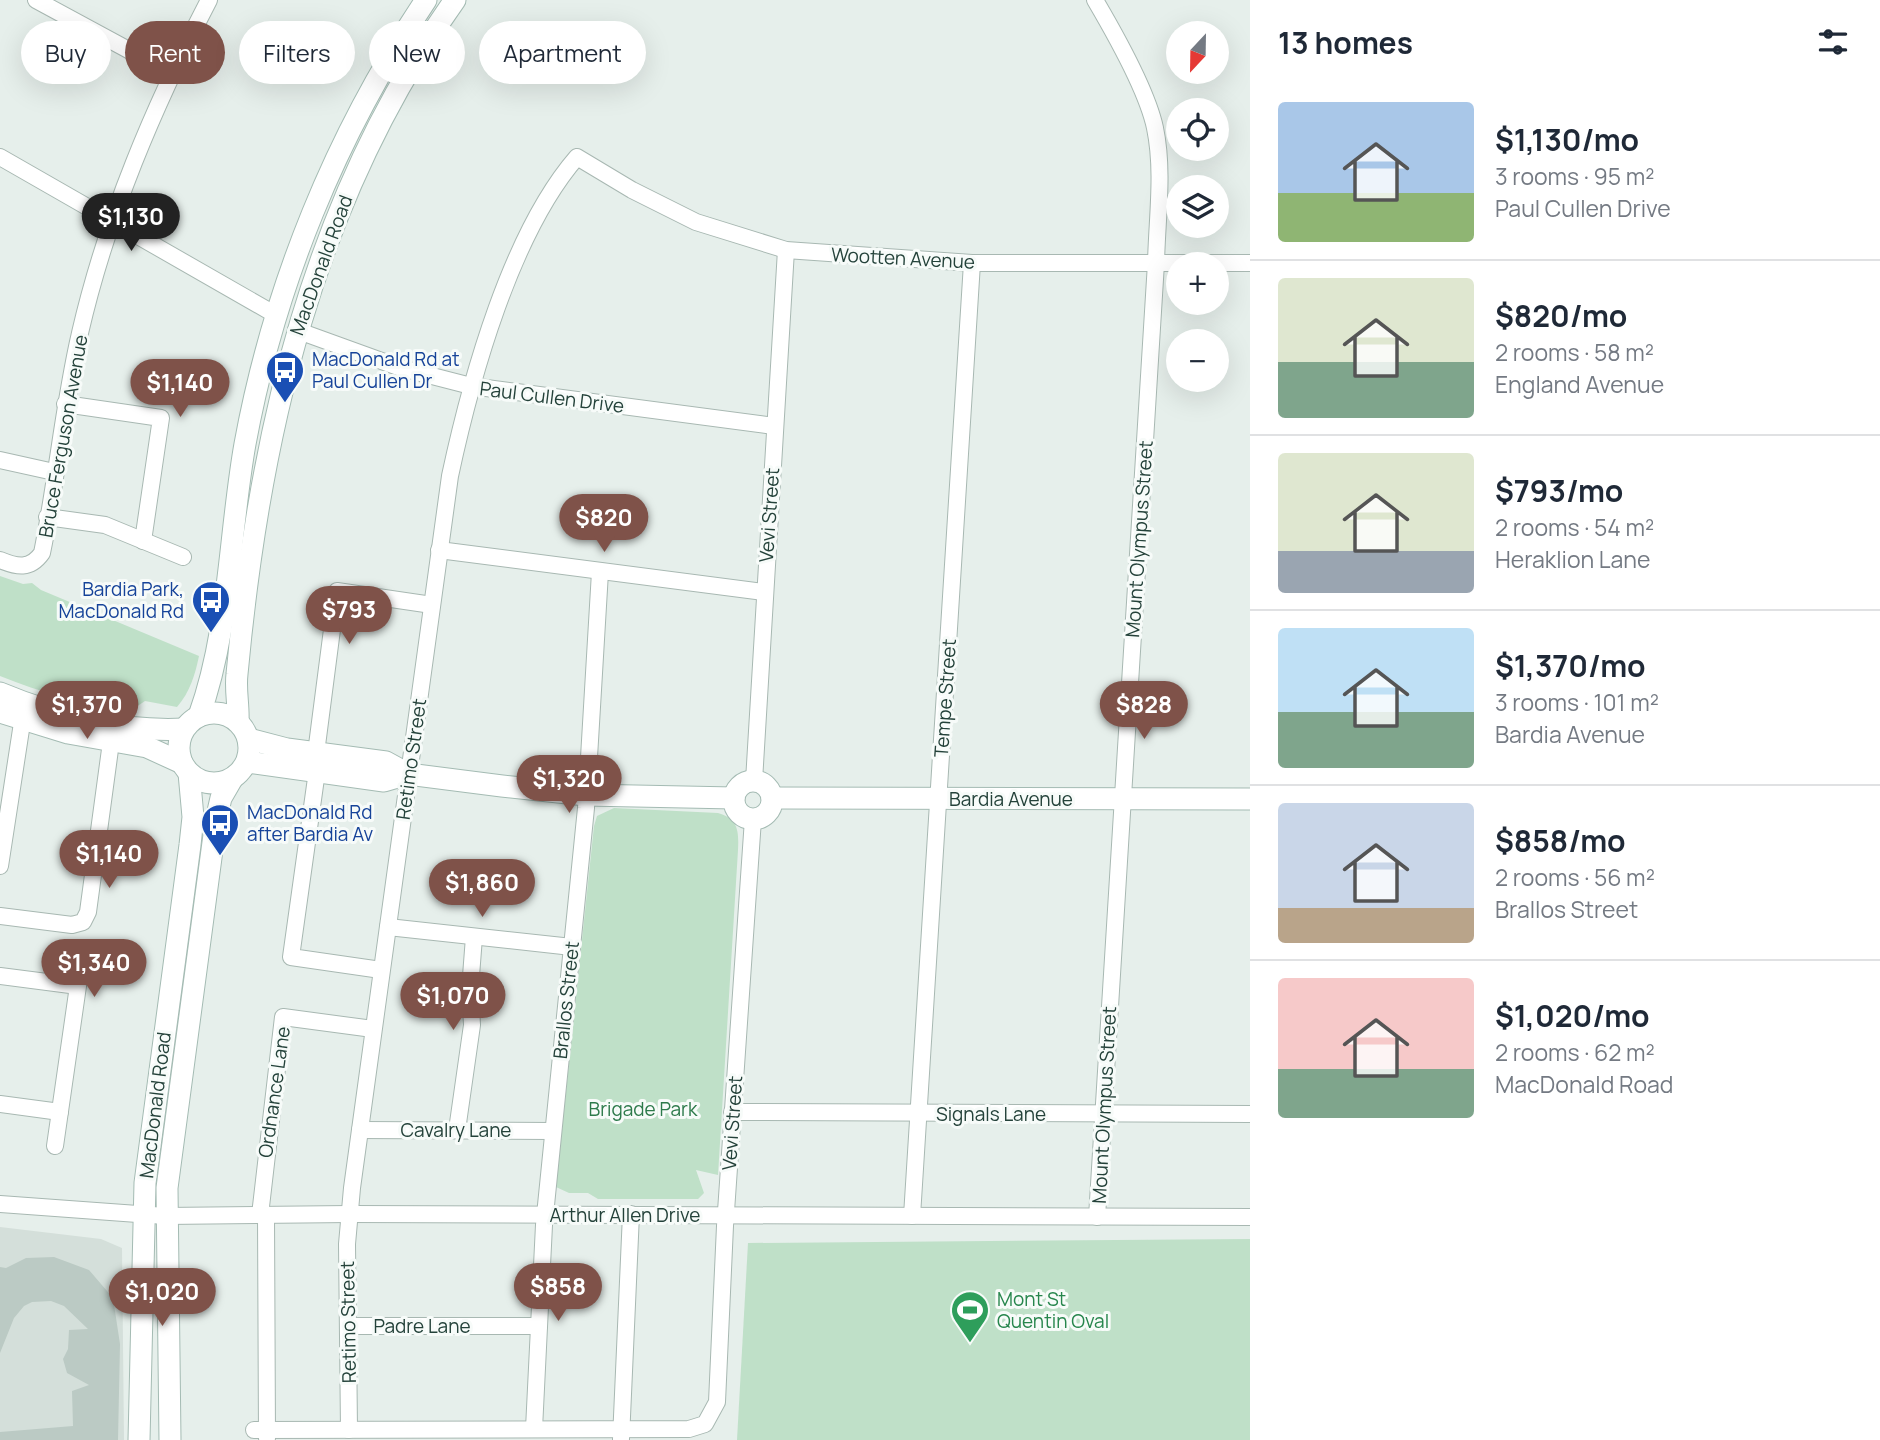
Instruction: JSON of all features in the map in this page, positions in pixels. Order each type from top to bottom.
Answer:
[{"type":"street","points":[[36,0],[125,48]]},
{"type":"street","name":"Bruce Ferguson Avenue","points":[[198,21],[209,0]]},
{"type":"street","name":"MacDonald Road","points":[[192,723],[213,674],[245,443],[276,315],[295,257],[334,163],[395,48],[426,0]]},
{"type":"street","name":"MacDonald Road","points":[[243,730],[236,677],[273,421],[296,330],[346,192],[411,68],[455,0]]},
{"type":"street","name":"Mount Olympus Street","points":[[1096,0],[1147,103],[1159,159],[1156,263],[1097,1217]]},
{"type":"street","name":"Bruce Ferguson Avenue","points":[[0,560],[23,567],[36,561],[42,553],[65,404],[80,331],[112,221],[167,84]]},
{"type":"street","points":[[0,157],[276,315]]},
{"type":"street","name":"Wootten Avenue","points":[[577,157],[686,217],[786,250],[972,263],[1250,263]]},
{"type":"street","name":"Retimo Street","points":[[349,1430],[350,1213],[450,476],[471,386],[490,329],[524,247],[562,175],[577,157]]},
{"type":"street","name":"Vevi Street","points":[[754,780],[786,250]]},
{"type":"street","name":"Tempe Street","points":[[912,1216],[972,263]]},
{"type":"street","name":"Paul Cullen Drive","points":[[296,330],[401,368],[471,386],[774,426]]},
{"type":"street","points":[[65,404],[161,418],[143,541]]},
{"type":"street","points":[[0,460],[54,472]]},
{"type":"street","points":[[47,517],[105,525],[183,557]]},
{"type":"street","points":[[439,550],[764,592]]},
{"type":"street","name":"Brallos Street","points":[[534,1429],[545,1214],[586,795],[600,572]]},
{"type":"street","points":[[381,970],[291,957],[337,591],[432,605]]},
{"type":"street","points":[[0,693],[24,711],[111,742],[146,747],[209,783],[232,779],[247,762],[243,730]]},
{"type":"street","points":[[0,866],[5,802],[24,711]]},
{"type":"street","points":[[0,712],[24,711],[131,728],[192,723],[219,713],[243,730],[317,762]]},
{"type":"street","points":[[185,768],[180,740],[192,723]]},
{"type":"street","points":[[0,916],[72,925],[83,922],[88,912],[111,742]]},
{"type":"street","points":[[247,762],[386,762],[408,774],[586,795],[734,798]]},
{"type":"street","name":"MacDonald Road","points":[[139,1440],[143,1215],[152,1116],[190,845],[193,807],[185,768]]},
{"type":"street","name":"MacDonald Road","points":[[170,1440],[165,1216],[216,820],[221,799],[232,779]]},
{"type":"street","points":[[754,780],[768,788],[772,798],[769,810],[753,819],[737,810],[734,798],[742,784],[754,780]]},
{"type":"street","name":"Bardia Avenue","points":[[772,798],[1250,799]]},
{"type":"street","name":"Vevi Street","points":[[621,1435],[689,1429],[705,1424],[717,1402],[732,1112],[753,819]]},
{"type":"street","points":[[388,927],[572,947]]},
{"type":"street","points":[[457,1130],[472,1026],[470,989],[474,937]]},
{"type":"street","points":[[0,976],[78,986],[55,1146]]},
{"type":"street","name":"Ordnance Lane","points":[[263,1433],[263,1215],[283,1017],[373,1029]]},
{"type":"street","points":[[0,1104],[60,1112]]},
{"type":"street","name":"Signals Lane","points":[[732,1112],[1250,1114]]},
{"type":"street","name":"Cavalry Lane","points":[[360,1130],[552,1131]]},
{"type":"street","name":"Arthur Allen Drive","points":[[0,1204],[165,1216],[350,1213],[1250,1217]]},
{"type":"street","points":[[263,1433],[349,1430],[397,1435],[457,1435],[534,1429],[621,1435],[631,1214]]},
{"type":"street","name":"Padre Lane","points":[[348,1326],[539,1326]]},
{"type":"shaded area","points":[[0,1227],[101,1239],[122,1248],[124,1440],[0,1440]]},
{"type":"green space","points":[[0,576],[23,584],[32,583],[41,590],[199,656],[196,670],[182,701],[177,707],[145,701],[130,711],[64,697],[0,676]]},
{"type":"green space","name":"Brigade Park","points":[[614,808],[718,813],[730,818],[736,826],[738,850],[718,1175],[696,1170],[704,1193],[698,1199],[598,1199],[588,1193],[569,1193],[556,1187],[594,826],[597,816]]},
{"type":"green space","points":[[1250,1239],[1250,1440],[737,1440],[748,1243]]},
{"type":"building","points":[[54,1257],[89,1270],[113,1298],[120,1344],[118,1440],[0,1440],[0,1432],[73,1426],[72,1391],[89,1385],[67,1373],[63,1359],[68,1349],[69,1330],[88,1329],[64,1306],[51,1301],[32,1302],[24,1306],[14,1318],[0,1353],[0,1267],[6,1268],[26,1258]]},
{"type":"place","name":"MacDonald Rd at Paul Cullen Dr","points":[[285,404]]},
{"type":"place","name":"Bardia Park, MacDonald Rd","points":[[211,634]]},
{"type":"place","name":"MacDonald Rd after Bardia Av","points":[[220,857]]},
{"type":"place","name":"Mont St Quentin Oval","points":[[970,1344]]}]
